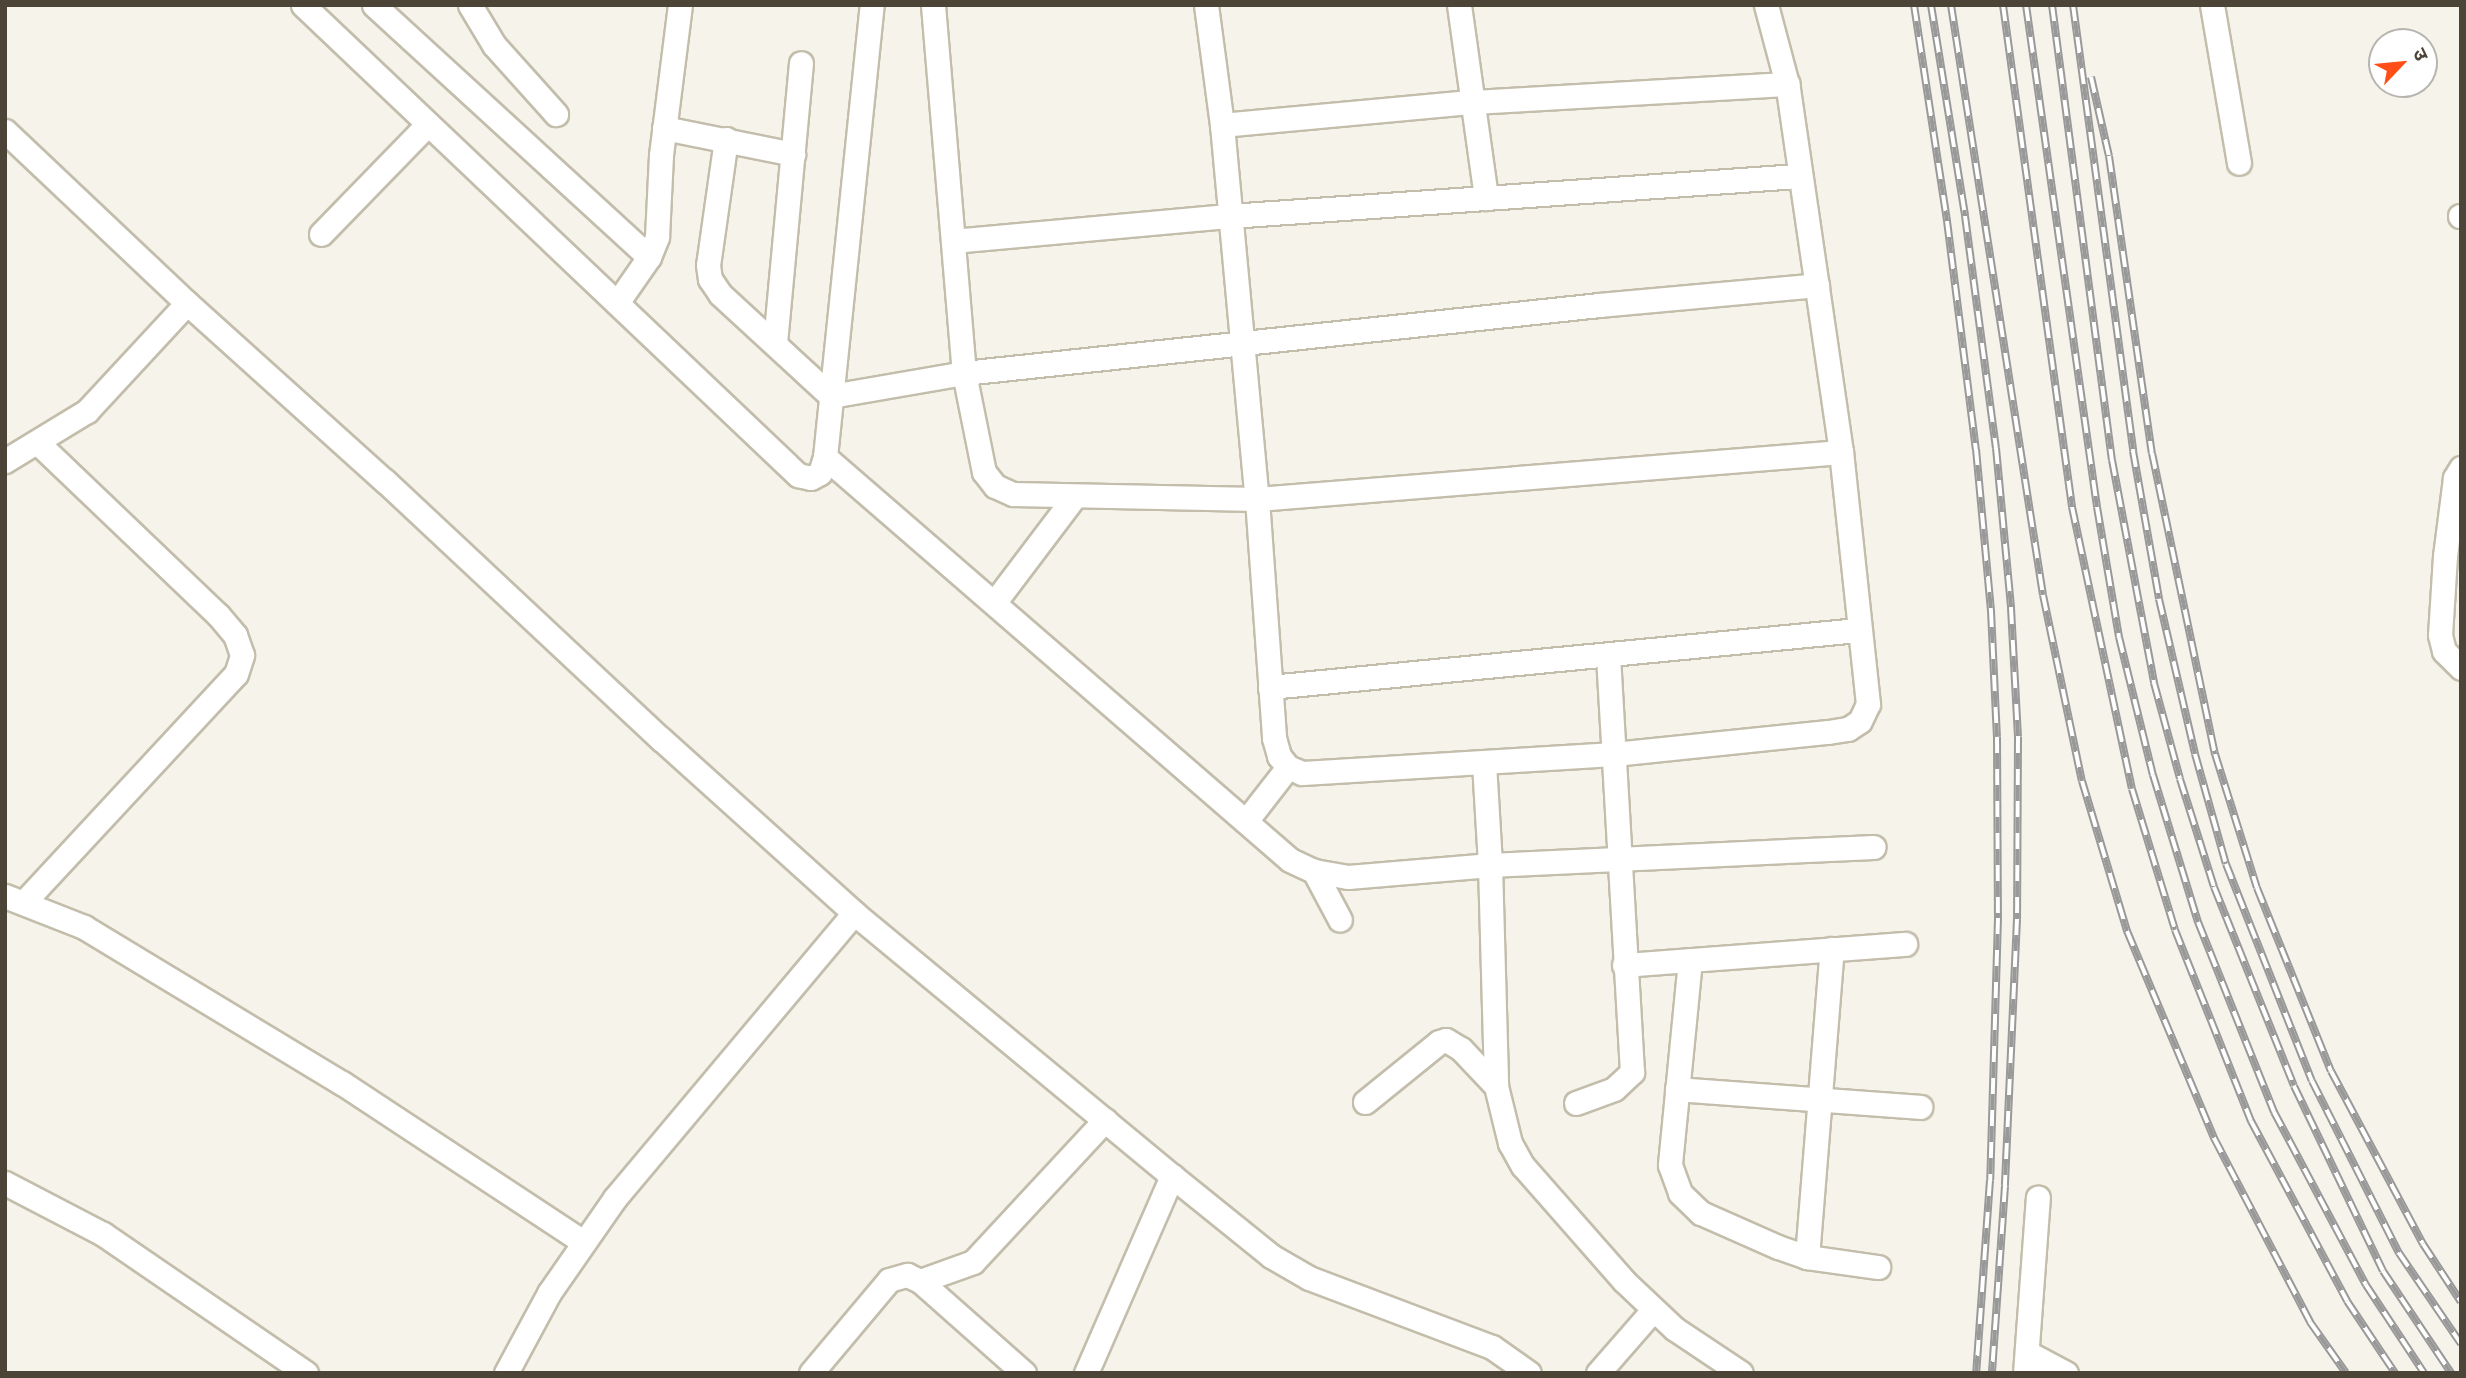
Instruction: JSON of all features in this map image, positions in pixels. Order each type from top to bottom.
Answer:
[{"type":"street","points":[[303,5],[798,475],[810,478],[820,473],[825,457],[872,5]]},
{"type":"street","points":[[374,5],[649,257]]},
{"type":"street","points":[[470,5],[494,45],[556,114]]},
{"type":"street","points":[[617,303],[649,257],[659,223],[664,128],[680,5]]},
{"type":"street","points":[[933,5],[964,373],[984,472],[995,486],[1013,494],[1257,499],[1841,452]]},
{"type":"street","points":[[1206,5],[1222,125],[1257,499],[1274,738],[1279,756],[1288,767],[1302,773],[1614,754],[1847,729],[1860,721],[1868,704],[1841,452],[1798,176],[1787,84],[1766,5]]},
{"type":"street","points":[[1459,5],[1486,198]]},
{"type":"street","points":[[2212,5],[2239,163]]},
{"type":"street","points":[[775,343],[801,63]]},
{"type":"street","points":[[1222,125],[1472,103],[1787,84]]},
{"type":"street","points":[[321,234],[428,124]]},
{"type":"street","points":[[664,128],[793,154]]},
{"type":"street","points":[[5,131],[187,303],[385,481],[651,730],[854,914],[1172,1176],[1271,1256],[1309,1278],[1492,1347],[1529,1373]]},
{"type":"street","points":[[726,139],[708,265],[710,279],[720,294],[831,396]]},
{"type":"street","points":[[953,241],[1230,216],[1798,176]]},
{"type":"street","points":[[831,396],[964,373],[1817,285]]},
{"type":"street","points":[[5,461],[87,411],[187,303]]},
{"type":"street","points":[[38,443],[218,615],[235,635],[242,655],[236,674],[14,899],[84,927],[284,1048],[583,1242]]},
{"type":"street","points":[[825,457],[1290,860],[1314,871],[1348,877],[1490,865],[1874,847]]},
{"type":"street","points":[[2461,468],[2455,478],[2445,556],[2440,635],[2444,651],[2461,668]]},
{"type":"street","points":[[994,603],[1076,496]]},
{"type":"street","points":[[1269,687],[1858,630]]},
{"type":"street","points":[[1576,1103],[1614,1089],[1632,1072],[1608,656]]},
{"type":"street","points":[[1484,763],[1490,865],[1496,1086],[1502,1119],[1523,1166],[1624,1281],[1675,1329],[1741,1373]]},
{"type":"street","points":[[1246,821],[1288,767]]},
{"type":"street","points":[[1314,871],[1340,920]]},
{"type":"street","points":[[506,1373],[549,1293],[615,1198],[854,914]]},
{"type":"street","points":[[1625,965],[1905,944]]},
{"type":"street","points":[[1807,1257],[1822,1100],[1832,949]]},
{"type":"street","points":[[1690,960],[1670,1165],[1680,1193],[1700,1213],[1807,1257],[1878,1268]]},
{"type":"street","points":[[1366,1102],[1439,1042],[1446,1040],[1461,1049],[1496,1086]]},
{"type":"street","points":[[1677,1089],[1920,1107]]},
{"type":"street","points":[[920,1281],[973,1262],[1105,1121]]},
{"type":"street","points":[[1086,1373],[1172,1176]]},
{"type":"street","points":[[5,1183],[103,1234],[306,1373]]},
{"type":"street","points":[[2038,1197],[2026,1363],[2066,1373]]},
{"type":"street","points":[[811,1373],[889,1280],[907,1275],[920,1281],[1024,1373]]},
{"type":"street","points":[[1598,1373],[1653,1310]]},
{"type":"railway","points":[[1914,5],[1947,221],[1976,449],[1991,611],[1997,737],[1998,918],[1990,1180],[1976,1373]]},
{"type":"railway","points":[[1931,5],[1965,216],[1996,448],[2011,608],[2018,737],[2017,919],[2005,1186],[1992,1373]]},
{"type":"railway","points":[[1951,5],[2043,595],[2082,781],[2127,931],[2214,1138],[2310,1322],[2346,1373]]},
{"type":"railway","points":[[2003,5],[2072,507],[2132,789],[2175,930],[2251,1121],[2347,1301],[2395,1373]]},
{"type":"railway","points":[[2026,5],[2097,507],[2119,637],[2153,775],[2198,922],[2274,1112],[2366,1285],[2424,1373]]},
{"type":"railway","points":[[2052,5],[2112,460],[2154,683],[2180,779],[2214,887],[2294,1086],[2383,1271],[2451,1373]]},
{"type":"railway","points":[[2073,5],[2133,451],[2159,599],[2195,754],[2226,864],[2312,1081],[2399,1253],[2461,1344]]},
{"type":"railway","points":[[2091,77],[2109,156],[2152,453],[2215,754],[2257,888],[2331,1071],[2423,1244],[2461,1302]]}]
